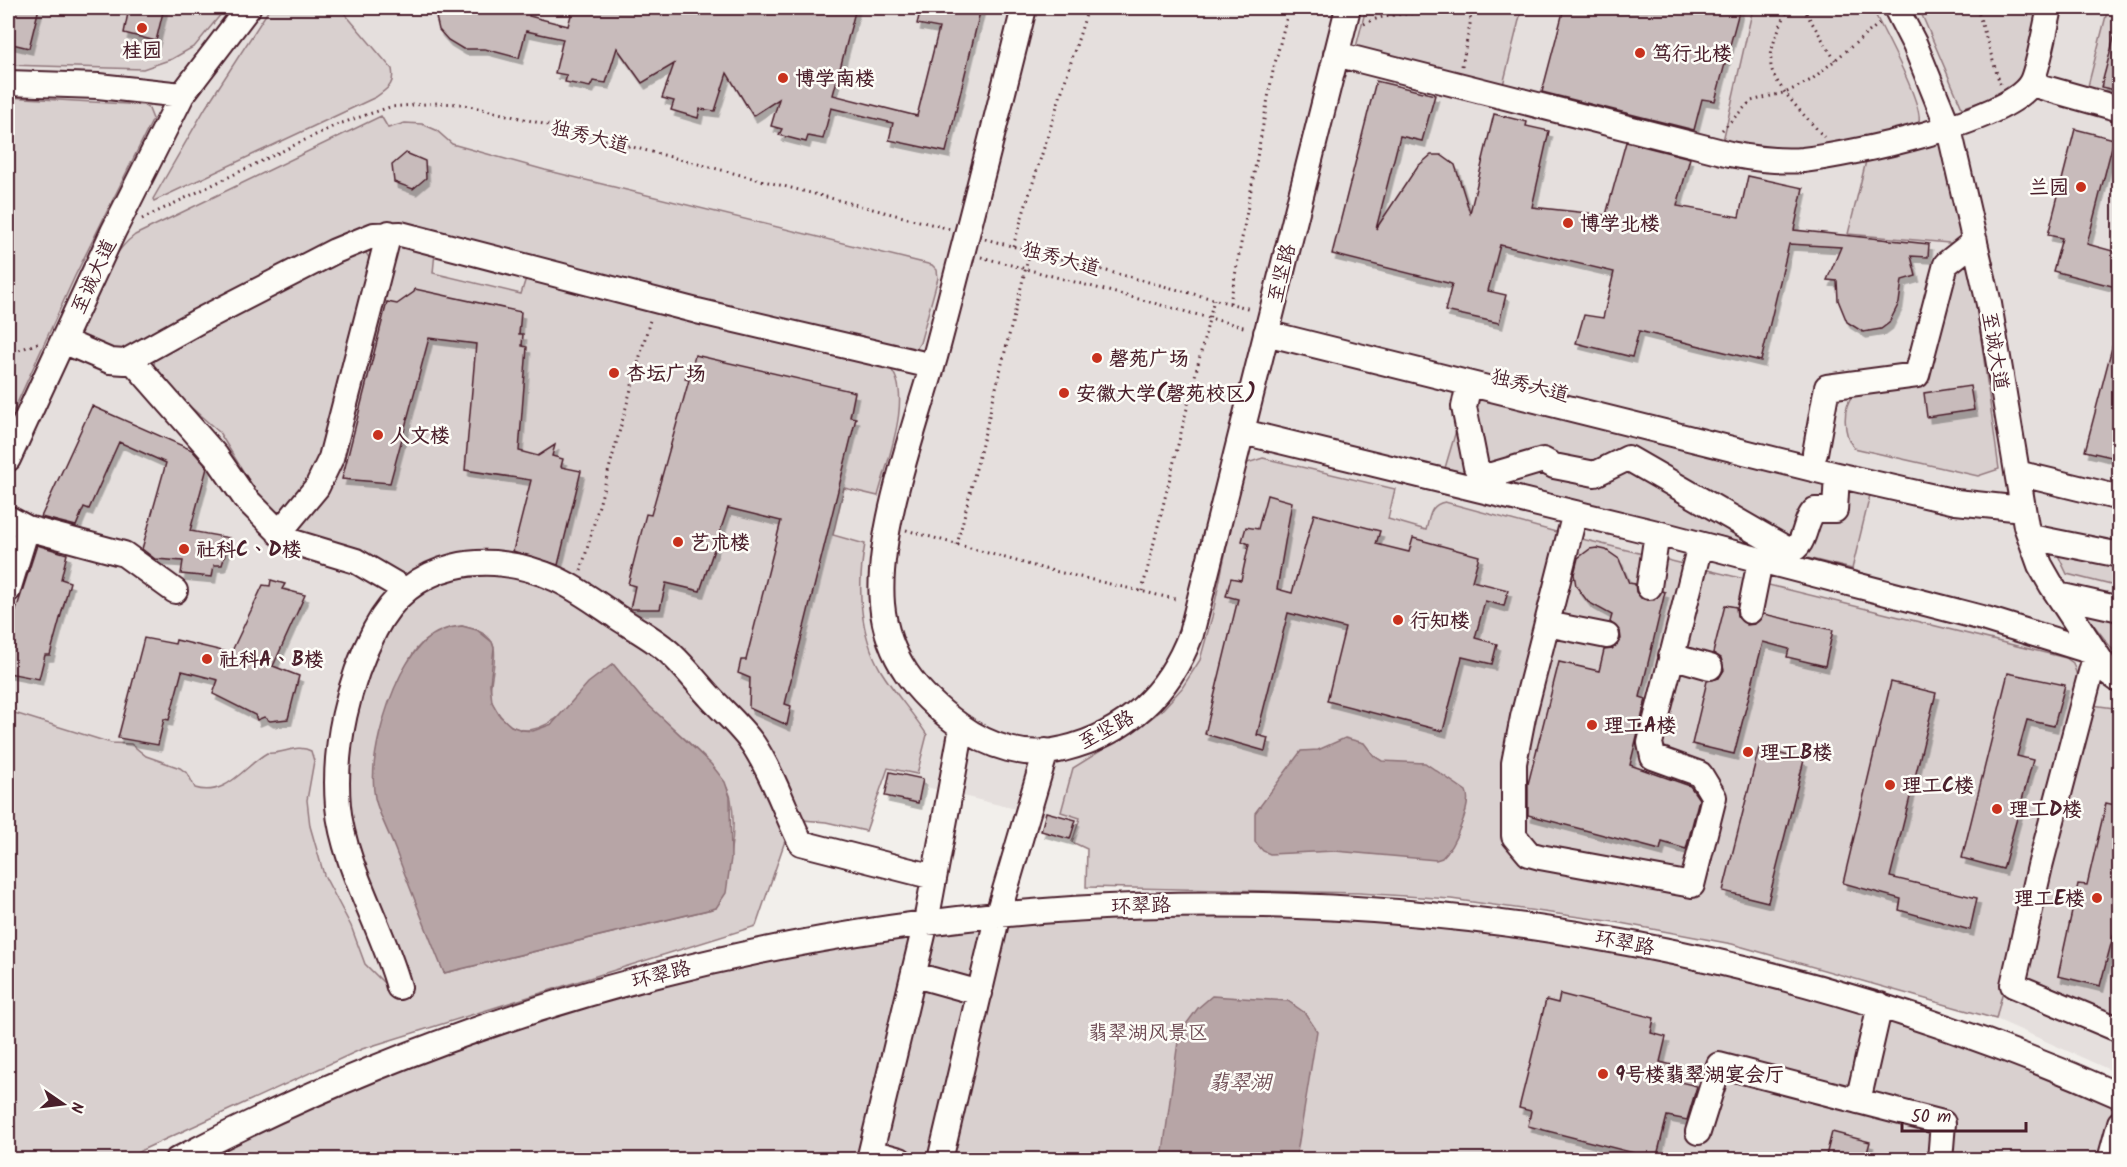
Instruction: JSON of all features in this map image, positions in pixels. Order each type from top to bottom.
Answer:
[{"type":"street","name":"至诚大道","points":[[8,459],[113,232],[182,95],[248,8]]},
{"type":"street","name":"至坚路","points":[[1024,8],[890,526],[882,566],[882,606],[890,644],[901,668],[915,687],[962,727],[996,746],[1022,752],[1071,747],[1102,735],[1129,719],[1155,698],[1180,662],[1198,605],[1243,432],[1348,8]]},
{"type":"street","points":[[1339,44],[1458,86],[1714,150],[1774,161],[1804,160],[1949,129],[2006,104],[2031,84],[2050,8]]},
{"type":"street","name":"至诚大道","points":[[1897,9],[1915,45],[1949,129],[1989,304],[2023,509],[2040,565],[2109,672],[2120,681]]},
{"type":"street","points":[[8,83],[98,86],[182,95]]},
{"type":"street","points":[[2031,84],[2120,109]]},
{"type":"street","points":[[62,343],[118,363],[131,359],[197,322],[335,251],[374,235],[389,233],[418,237],[655,300],[932,366]]},
{"type":"street","points":[[279,532],[317,487],[331,458],[389,233]]},
{"type":"street","points":[[1815,453],[1827,387],[1917,375],[1947,264],[1975,241]]},
{"type":"street","points":[[1269,324],[1469,384],[1837,475],[1956,502],[2023,509]]},
{"type":"street","points":[[131,359],[216,456],[245,498],[279,532],[293,542],[356,561],[404,589]]},
{"type":"street","points":[[1469,384],[1464,407],[1476,467],[1481,473],[1492,475],[1543,460],[1554,466],[1594,474],[1628,458],[1790,550],[1800,544],[1810,514],[1815,510],[1835,510],[1837,475]]},
{"type":"street","points":[[1243,432],[1657,533],[1986,619],[2096,653],[2040,866],[2013,985],[2120,1030]]},
{"type":"street","points":[[2017,473],[2120,498]]},
{"type":"street","points":[[1960,485],[2023,509]]},
{"type":"street","points":[[1575,513],[1522,717],[1514,763],[1514,836],[1529,854],[1692,885],[1714,797],[1706,779],[1700,774],[1653,757],[1650,752],[1650,743],[1700,545]]},
{"type":"street","points":[[8,590],[17,523],[124,554],[175,591]]},
{"type":"street","points":[[1649,588],[1657,533]]},
{"type":"street","points":[[2031,537],[2120,555]]},
{"type":"street","points":[[1750,610],[1760,561]]},
{"type":"street","points":[[399,987],[392,960],[345,841],[338,808],[337,778],[343,728],[357,669],[380,620],[404,589],[429,574],[472,563],[523,568],[568,585],[672,654],[753,745],[801,843],[934,877]]},
{"type":"street","points":[[2058,595],[2120,609]]},
{"type":"street","points":[[1546,624],[1607,636]]},
{"type":"street","points":[[1671,656],[1710,666]]},
{"type":"street","points":[[900,1160],[870,1156],[915,975],[962,727]]},
{"type":"street","points":[[940,1160],[998,914],[1046,751]]},
{"type":"street","name":"环翠路","points":[[177,1160],[274,1112],[368,1071],[475,1030],[667,971],[751,952],[926,922],[998,914],[1170,904],[1296,904],[1431,914],[1571,932],[1683,953],[1880,1005],[2010,1050],[2120,1096]]},
{"type":"street","points":[[915,975],[980,993]]},
{"type":"street","points":[[1858,1101],[1880,1005]]},
{"type":"street","points":[[1698,1132],[1719,1065],[1943,1123],[1940,1160]]},
{"type":"street","points":[[2110,1160],[2120,1123]]},
{"type":"path","points":[[1013,246],[1088,8]]},
{"type":"path","points":[[1230,303],[1273,71],[1289,8]]},
{"type":"path","points":[[1339,44],[1385,15],[1425,12],[1440,8]]},
{"type":"path","points":[[1458,86],[1471,22],[1464,8]]},
{"type":"path","points":[[1789,8],[1777,34],[1771,67],[1787,92],[1838,153]]},
{"type":"path","points":[[1803,8],[1835,60]]},
{"type":"path","points":[[1977,8],[2006,104]]},
{"type":"path","points":[[1714,150],[1716,138],[1748,103],[1787,92],[1811,80],[1897,9]]},
{"type":"path","name":"独秀大道","points":[[113,232],[336,125],[390,107],[426,103],[461,104],[512,116],[965,243],[1013,246],[1230,303],[1269,324]]},
{"type":"path","points":[[965,243],[1026,270],[1209,318],[1269,324]]},
{"type":"path","points":[[957,545],[1030,250]]},
{"type":"path","points":[[1142,592],[1214,299]]},
{"type":"path","points":[[568,585],[583,569],[655,300]]},
{"type":"path","points":[[8,354],[40,342],[62,343]]},
{"type":"path","points":[[890,526],[1198,605]]},
{"type":"shaded area","name":"安徽大学(磬苑校区)","points":[[8,8],[2119,8],[2119,1074],[1996,1019],[1732,944],[1615,922],[1451,899],[1359,893],[1086,887],[1087,849],[1072,842],[1077,826],[1074,825],[1070,839],[1041,831],[1044,816],[922,786],[918,803],[885,796],[889,779],[885,778],[866,831],[812,819],[803,820],[788,832],[756,926],[362,1049],[142,1150],[128,1159],[8,1159]]},
{"type":"green space","points":[[8,8],[226,8],[195,46],[172,59],[143,69],[8,65]]},
{"type":"green space","points":[[270,8],[340,8],[392,69],[390,86],[376,97],[154,201],[153,199],[206,107]]},
{"type":"green space","points":[[1366,8],[1522,8],[1502,89],[1355,51]]},
{"type":"green space","points":[[1753,8],[1872,8],[1909,83],[1919,112],[1919,122],[1906,129],[1784,153],[1723,141]]},
{"type":"green space","points":[[1919,8],[2039,8],[2019,83],[2011,91],[1962,108]]},
{"type":"green space","points":[[2108,8],[2119,8],[2119,101],[2087,90]]},
{"type":"green space","points":[[8,97],[143,105],[149,109],[153,119],[75,276],[8,423]]},
{"type":"green space","points":[[381,116],[388,128],[405,123],[422,124],[436,130],[452,144],[545,170],[932,265],[937,270],[938,278],[920,343],[916,349],[909,351],[411,229],[117,353],[79,335],[108,268],[125,244],[135,235]]},
{"type":"green space","points":[[1940,137],[1964,230],[1960,244],[1848,234],[1868,153]]},
{"type":"green space","points":[[401,243],[435,252],[433,273],[521,294],[526,278],[889,367],[896,379],[899,411],[892,448],[878,496],[844,488],[833,535],[865,544],[861,593],[868,641],[881,671],[927,735],[917,774],[888,768],[866,831],[826,822],[803,820],[751,736],[571,582],[455,560],[399,577],[299,536],[296,527],[392,249]]},
{"type":"green space","points":[[357,250],[366,253],[372,262],[315,473],[282,511],[273,513],[264,505],[219,432],[152,373],[157,351]]},
{"type":"green space","points":[[1967,261],[1977,309],[1999,469],[1978,476],[1854,448],[1848,436],[1845,421],[1849,400],[1853,395],[1930,375],[1958,268]]},
{"type":"green space","points":[[1468,390],[1871,491],[1852,569],[1445,468]]},
{"type":"green space","points":[[1263,458],[1395,489],[1388,519],[1426,530],[1433,509],[1445,502],[1586,540],[2066,658],[2073,663],[2079,682],[1996,1019],[1732,944],[1615,922],[1451,899],[1359,893],[1086,887],[1087,849],[1072,842],[1080,818],[1061,812],[1073,768],[1141,726],[1162,710],[1182,688],[1200,660],[1212,617],[1244,464]]},
{"type":"green space","points":[[2056,551],[2119,567],[2119,587],[2067,574]]},
{"type":"green space","points":[[503,564],[639,631],[740,728],[788,832],[756,926],[362,1049],[142,1150],[128,1159],[8,1159],[8,711],[111,743],[131,744],[146,756],[180,768],[188,774],[195,788],[206,790],[225,785],[267,753],[300,748],[311,751],[314,761],[307,800],[310,826],[324,875],[351,926],[365,964],[387,986],[345,841],[343,728],[404,589]],"holes":[[[462,626],[481,632],[492,643],[495,654],[491,699],[495,709],[506,722],[519,729],[534,729],[549,723],[564,713],[613,664],[643,700],[693,746],[718,773],[731,799],[733,827],[730,854],[716,908],[444,973],[397,683],[409,660],[421,644],[436,634]]]},
{"type":"green space","points":[[2083,611],[2119,617],[2119,658]]},
{"type":"green space","points":[[2092,705],[2114,708],[2120,713],[2119,1025],[2025,980],[2026,957]]},
{"type":"green space","name":"翡翠湖风景区","points":[[1296,904],[1683,953],[2120,1096],[2119,1160],[177,1160],[359,1075],[817,939]]},
{"type":"water","points":[[462,626],[477,630],[492,642],[494,648],[490,684],[492,702],[500,716],[511,726],[533,731],[552,724],[588,683],[613,664],[642,699],[711,764],[725,782],[730,797],[731,858],[726,893],[716,908],[444,973],[379,811],[373,784],[379,734],[395,687],[406,665],[418,648],[432,635]]},
{"type":"water","points":[[1345,738],[1364,743],[1374,756],[1382,761],[1425,763],[1466,791],[1467,806],[1461,826],[1442,858],[1436,860],[1335,851],[1270,854],[1263,851],[1255,842],[1255,813],[1301,751],[1318,750]]},
{"type":"water","name":"翡翠湖","points":[[1212,996],[1288,1001],[1305,1013],[1317,1031],[1296,1159],[1162,1159],[1179,1034],[1198,1008]]},
{"type":"building","points":[[8,8],[39,8],[29,48],[8,43]]},
{"type":"building","name":"桂园","points":[[129,8],[164,8],[156,41],[124,33]]},
{"type":"building","name":"博学南楼","points":[[434,8],[531,8],[529,16],[568,26],[573,8],[856,8],[833,95],[917,116],[939,28],[917,24],[921,8],[981,8],[946,152],[889,140],[893,123],[831,108],[823,139],[808,136],[806,142],[779,135],[782,129],[771,126],[779,99],[753,116],[727,73],[715,111],[700,109],[698,118],[671,110],[674,101],[662,98],[674,64],[642,83],[617,48],[606,83],[593,81],[590,87],[565,82],[567,75],[555,73],[563,39],[526,31],[519,58],[485,49],[463,49],[448,40],[439,30]]},
{"type":"building","name":"笃行北楼","points":[[1564,8],[1740,8],[1715,101],[1702,99],[1694,130],[1542,92]]},
{"type":"building","points":[[2115,34],[2120,34],[2120,91],[2101,87]]},
{"type":"building","name":"博学北楼","points":[[1376,81],[1435,95],[1422,141],[1400,136],[1376,229],[1417,167],[1431,155],[1441,155],[1455,165],[1470,213],[1494,114],[1527,122],[1526,126],[1549,131],[1532,207],[1606,215],[1626,142],[1690,158],[1677,206],[1739,217],[1748,176],[1803,188],[1794,230],[1929,244],[1928,257],[1911,256],[1916,276],[1902,280],[1899,303],[1889,323],[1881,329],[1863,332],[1847,322],[1838,300],[1837,281],[1827,280],[1841,247],[1789,244],[1761,361],[1639,331],[1632,357],[1576,343],[1584,315],[1603,318],[1614,272],[1500,245],[1488,291],[1506,295],[1499,323],[1445,311],[1452,284],[1332,254]]},
{"type":"building","name":"兰园","points":[[2075,129],[2114,139],[2087,244],[2120,253],[2120,288],[2053,271],[2062,238],[2048,235]]},
{"type":"building","points":[[406,153],[425,161],[426,178],[413,189],[394,182],[392,165]]},
{"type":"building","name":"人文楼","points":[[415,289],[521,312],[519,334],[523,334],[522,346],[527,347],[519,451],[538,456],[555,445],[552,456],[563,459],[561,467],[581,471],[558,565],[513,551],[531,480],[465,470],[476,344],[429,338],[390,483],[342,479],[387,302],[397,304]]},
{"type":"building","points":[[2115,336],[2120,337],[2120,459],[2085,451]]},
{"type":"building","name":"艺术楼","points":[[695,355],[855,392],[850,417],[856,418],[785,704],[791,706],[787,725],[749,708],[750,678],[738,673],[741,660],[746,660],[781,521],[728,508],[700,591],[666,583],[660,609],[630,609],[635,586],[628,584],[646,514],[651,515],[689,380],[685,379],[688,366],[692,368]]},
{"type":"building","points":[[1970,386],[1974,410],[1927,417],[1924,393]]},
{"type":"building","name":"社科C、D楼","points":[[92,406],[192,450],[205,465],[207,468],[190,531],[230,538],[222,565],[214,565],[212,577],[181,574],[183,561],[155,559],[142,549],[166,463],[119,442],[89,509],[84,507],[76,526],[41,517]]},
{"type":"building","name":"行知楼","points":[[1267,495],[1292,502],[1277,589],[1292,593],[1314,514],[1380,531],[1376,544],[1409,552],[1413,538],[1479,556],[1472,581],[1508,590],[1504,606],[1485,601],[1475,638],[1497,644],[1492,664],[1462,657],[1443,731],[1327,701],[1345,628],[1288,613],[1257,735],[1268,738],[1265,751],[1205,734],[1238,599],[1226,596],[1231,578],[1241,580],[1249,544],[1242,541],[1246,527],[1258,529]]},
{"type":"building","points":[[37,545],[67,554],[61,579],[70,582],[50,655],[45,655],[39,679],[8,673],[8,635]]},
{"type":"building","name":"理工A楼","points":[[1590,549],[1606,550],[1619,559],[1629,583],[1635,584],[1636,592],[1641,598],[1654,600],[1662,591],[1665,592],[1640,697],[1646,699],[1630,765],[1690,786],[1699,799],[1686,849],[1662,842],[1660,850],[1528,815],[1528,784],[1559,662],[1599,671],[1604,650],[1612,649],[1621,639],[1620,631],[1610,622],[1612,615],[1588,602],[1576,586],[1574,574],[1578,558]]},
{"type":"building","name":"社科A、B楼","points":[[271,580],[285,584],[282,589],[305,595],[273,666],[299,676],[288,719],[270,721],[264,717],[257,720],[255,715],[213,694],[218,680],[182,671],[169,720],[164,719],[158,745],[118,738],[144,638],[175,644],[176,640],[231,653],[263,585],[270,586]]},
{"type":"building","points":[[1725,605],[1736,607],[1737,616],[1747,625],[1755,624],[1764,614],[1833,630],[1825,666],[1787,657],[1789,649],[1763,642],[1734,754],[1692,744],[1707,681],[1719,678],[1724,670],[1721,658],[1713,653]]},
{"type":"building","name":"理工D楼","points":[[2008,673],[2065,685],[2054,726],[2027,720],[2017,756],[2033,760],[2003,869],[1962,858]]},
{"type":"building","name":"理工C楼","points":[[1891,682],[1936,693],[1890,877],[1977,898],[1970,930],[1899,910],[1901,899],[1843,883]]},
{"type":"building","points":[[1759,748],[1804,760],[1768,902],[1723,891]]},
{"type":"building","points":[[890,772],[923,779],[918,803],[885,796]]},
{"type":"building","name":"理工E楼","points":[[2106,803],[2120,806],[2120,910],[2100,986],[2058,976],[2078,884],[2087,885]]},
{"type":"building","points":[[1046,812],[1076,820],[1070,839],[1041,831]]},
{"type":"building","name":"9号楼翡翠湖宴会厅","points":[[1560,994],[1654,1018],[1651,1033],[1666,1037],[1660,1062],[1680,1067],[1676,1081],[1697,1086],[1687,1120],[1667,1116],[1656,1160],[1632,1160],[1634,1153],[1528,1126],[1531,1111],[1519,1108],[1546,1000],[1558,1003]]},
{"type":"building","points":[[1832,1132],[1870,1142],[1865,1160],[1825,1160]]},
{"type":"place","name":"桂园","points":[[142,28]]},
{"type":"place","name":"笃行北楼","points":[[1640,53]]},
{"type":"place","name":"博学南楼","points":[[783,78]]},
{"type":"place","name":"兰园","points":[[2081,187]]},
{"type":"place","name":"博学北楼","points":[[1568,223]]},
{"type":"place","name":"磬苑广场","points":[[1097,358]]},
{"type":"place","name":"杏坛广场","points":[[614,373]]},
{"type":"place","name":"安徽大学(磬苑校区)","points":[[1064,393]]},
{"type":"place","name":"人文楼","points":[[378,435]]},
{"type":"place","name":"艺术楼","points":[[678,542]]},
{"type":"place","name":"社科C、D楼","points":[[184,549]]},
{"type":"place","name":"行知楼","points":[[1398,620]]},
{"type":"place","name":"社科A、B楼","points":[[207,659]]},
{"type":"place","name":"理工A楼","points":[[1592,725]]},
{"type":"place","name":"理工B楼","points":[[1748,752]]},
{"type":"place","name":"理工C楼","points":[[1890,785]]},
{"type":"place","name":"理工D楼","points":[[1997,809]]},
{"type":"place","name":"理工E楼","points":[[2097,898]]},
{"type":"place","name":"9号楼翡翠湖宴会厅","points":[[1603,1074]]}]
